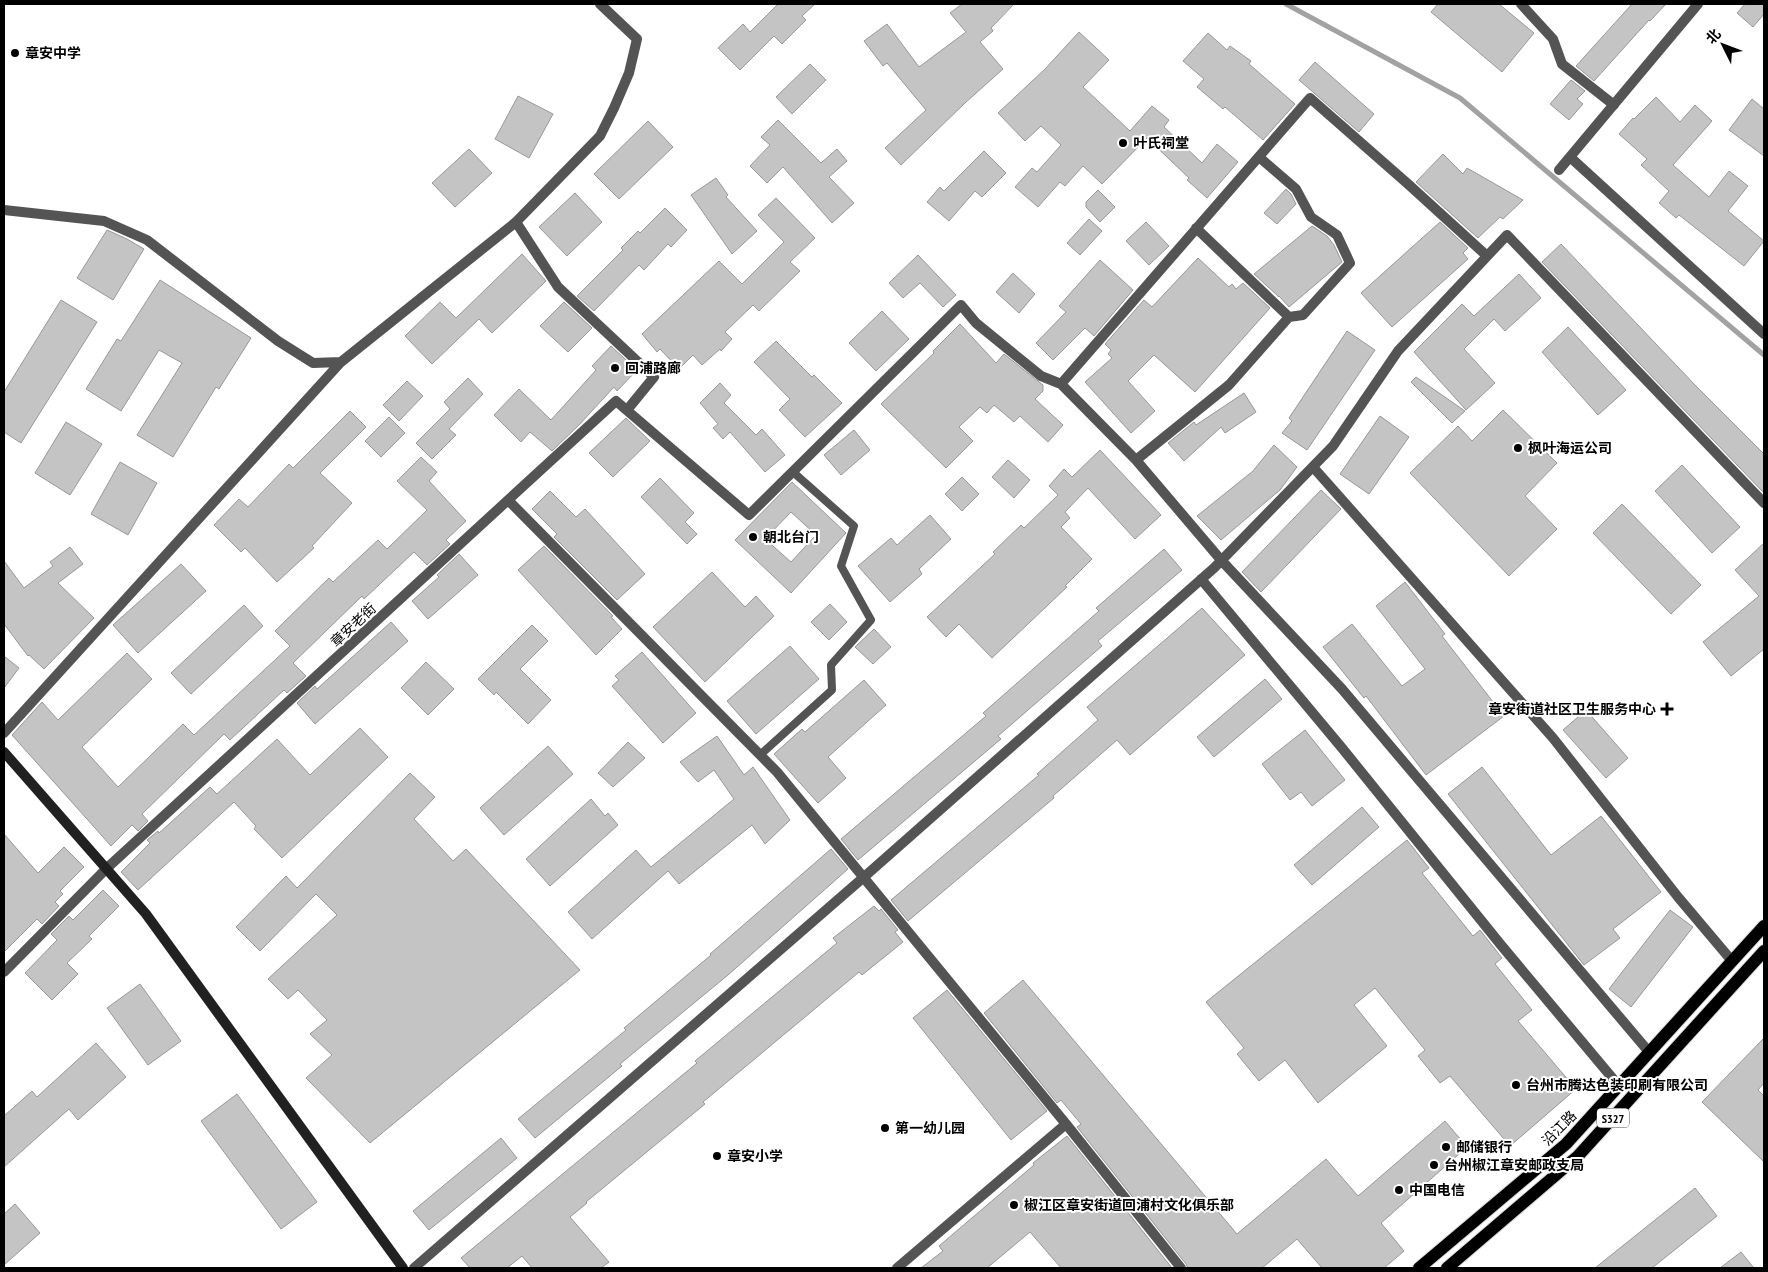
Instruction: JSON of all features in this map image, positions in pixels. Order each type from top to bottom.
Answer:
[{"type":"main road","name":"沿江路","points":[[1419,1268],[1566,1144],[1764,926]]},
{"type":"main road","name":"S327","points":[[1447,1268],[1578,1156],[1764,951]]},
{"type":"street","points":[[4,733],[341,362],[516,222],[600,136],[629,73],[637,39],[600,4]]},
{"type":"street","points":[[1521,4],[1553,39],[1562,64],[1614,105]]},
{"type":"street","points":[[1559,170],[1698,4]]},
{"type":"street","points":[[1061,384],[1310,98],[1487,256]]},
{"type":"street","points":[[1136,460],[1228,385],[1289,317],[1303,315],[1350,263],[1337,235],[1311,217],[1296,189],[1259,157]]},
{"type":"street","points":[[1570,157],[1764,334]]},
{"type":"street","points":[[4,210],[104,221],[147,240],[278,341],[313,363],[341,362]]},
{"type":"street","points":[[516,222],[558,287],[654,378],[627,410],[749,515],[961,305],[976,323],[1042,376],[1061,384],[1136,460],[1221,560],[1342,689],[1649,1052]]},
{"type":"street","points":[[1196,228],[1289,317]]},
{"type":"street","points":[[414,1268],[864,877],[1201,579],[1333,446],[1398,351],[1507,235],[1764,503]]},
{"type":"street","name":"章安老街","points":[[4,972],[107,868],[616,401],[627,410]]},
{"type":"street","points":[[1313,467],[1553,738],[1678,897],[1732,961]]},
{"type":"street","points":[[508,500],[777,772],[1066,1124],[1181,1268]]},
{"type":"street","points":[[1201,579],[1618,1086]]},
{"type":"street","points":[[4,752],[146,914],[403,1268]]},
{"type":"street","points":[[897,1268],[1066,1124]]},
{"type":"lane","points":[[760,755],[832,690],[831,665],[872,620],[841,566],[854,526],[793,472]]},
{"type":"building","points":[[778,4],[815,4],[802,16],[806,20],[782,44],[774,36],[740,70],[718,48],[743,24],[750,32]]},
{"type":"building","points":[[962,4],[1014,4],[991,28],[993,31],[980,42],[1003,69],[901,165],[885,148],[926,110],[887,63],[883,66],[864,41],[887,24],[919,67],[966,32],[950,13]]},
{"type":"building","points":[[1438,4],[1499,4],[1534,33],[1502,72],[1431,12]]},
{"type":"building","points":[[1632,4],[1666,4],[1594,81],[1576,66]]},
{"type":"building","points":[[1745,4],[1764,4],[1764,14],[1753,27],[1737,13]]},
{"type":"building","points":[[1079,32],[1109,60],[1083,87],[1130,131],[1152,106],[1169,120],[1164,127],[1202,163],[1217,144],[1238,162],[1207,198],[1147,138],[1102,184],[1083,166],[1065,186],[1060,182],[1038,207],[1015,187],[1032,168],[1037,172],[1061,145],[1041,126],[1025,141],[998,113],[1045,69]]},
{"type":"building","points":[[1208,33],[1227,50],[1230,46],[1251,61],[1249,64],[1295,104],[1263,140],[1225,107],[1223,109],[1197,87],[1204,79],[1183,61]]},
{"type":"building","points":[[1315,62],[1374,114],[1359,132],[1299,80]]},
{"type":"building","points":[[810,64],[826,80],[792,114],[776,97]]},
{"type":"building","points":[[1571,80],[1585,91],[1577,99],[1583,104],[1569,120],[1550,104]]},
{"type":"building","points":[[518,96],[553,114],[529,158],[495,139]]},
{"type":"building","points":[[1656,97],[1680,122],[1695,105],[1712,121],[1673,165],[1709,197],[1729,171],[1748,186],[1728,211],[1764,241],[1744,266],[1679,215],[1676,218],[1659,203],[1669,191],[1641,165],[1647,159],[1619,134]]},
{"type":"building","points":[[1752,99],[1764,109],[1764,156],[1729,130]]},
{"type":"building","points":[[778,120],[821,163],[837,149],[847,161],[829,177],[854,203],[832,223],[783,167],[767,183],[750,166],[770,145],[761,137]]},
{"type":"building","points":[[648,121],[673,147],[619,199],[594,174]]},
{"type":"building","points":[[469,149],[492,173],[455,207],[432,183]]},
{"type":"building","points":[[984,151],[1006,173],[982,197],[975,191],[949,221],[927,202],[940,187],[944,191]]},
{"type":"building","points":[[1443,154],[1463,174],[1467,168],[1523,200],[1503,219],[1500,217],[1478,238],[1416,182]]},
{"type":"building","points":[[716,178],[728,195],[726,197],[757,231],[732,254],[691,195]]},
{"type":"building","points":[[1286,189],[1296,204],[1277,224],[1264,213]]},
{"type":"building","points":[[1098,190],[1115,207],[1100,222],[1086,207],[1086,202]]},
{"type":"building","points":[[575,193],[602,222],[567,256],[539,227]]},
{"type":"building","points":[[776,198],[815,238],[790,262],[800,271],[759,311],[753,305],[725,332],[732,339],[721,351],[720,349],[702,365],[693,355],[679,369],[660,349],[657,352],[642,334],[719,261],[742,284],[784,242],[758,215]]},
{"type":"building","points":[[665,208],[687,230],[671,247],[668,244],[644,270],[639,265],[594,311],[577,296],[623,250],[621,248],[638,231],[640,233]]},
{"type":"building","points":[[1089,219],[1102,231],[1080,255],[1067,243]]},
{"type":"building","points":[[1146,222],[1169,246],[1149,265],[1126,241]]},
{"type":"building","points":[[1440,222],[1468,248],[1463,253],[1468,259],[1392,327],[1361,293]]},
{"type":"building","points":[[1312,226],[1327,236],[1334,245],[1342,262],[1289,307],[1254,274]]},
{"type":"building","points":[[107,230],[144,249],[113,300],[77,278]]},
{"type":"building","points":[[1561,244],[1695,385],[1764,454],[1764,493],[1542,262]]},
{"type":"building","points":[[522,254],[546,281],[492,333],[479,319],[432,364],[405,336],[440,302],[456,318]]},
{"type":"building","points":[[918,255],[956,295],[943,307],[920,283],[903,298],[889,283]]},
{"type":"building","points":[[1198,258],[1229,287],[1232,284],[1236,289],[1243,283],[1270,308],[1195,392],[1154,355],[1128,381],[1155,411],[1131,433],[1085,382],[1112,358],[1108,354],[1111,350],[1105,344],[1144,300],[1152,307]]},
{"type":"building","points":[[1100,260],[1133,290],[1094,336],[1085,328],[1053,360],[1036,343],[1066,312],[1059,306]]},
{"type":"building","points":[[1013,273],[1035,294],[1019,313],[996,292]]},
{"type":"building","points":[[1519,274],[1541,298],[1505,331],[1494,319],[1464,349],[1495,383],[1466,410],[1414,352],[1462,304],[1474,316]]},
{"type":"building","points":[[160,280],[251,338],[219,389],[216,387],[173,457],[137,435],[182,363],[159,350],[121,411],[86,389],[117,339],[121,341]]},
{"type":"building","points":[[61,300],[97,322],[21,443],[4,432],[4,392]]},
{"type":"building","points":[[564,302],[592,328],[568,352],[540,326]]},
{"type":"building","points":[[882,311],[909,339],[876,371],[849,343]]},
{"type":"building","points":[[960,324],[996,363],[1004,354],[1043,385],[1043,391],[1035,399],[1063,425],[1048,442],[1020,416],[1014,422],[994,405],[987,413],[980,407],[959,427],[973,441],[946,468],[881,404],[934,353],[933,351]]},
{"type":"building","points":[[1568,327],[1626,390],[1598,415],[1542,352]]},
{"type":"building","points":[[1347,331],[1375,350],[1307,450],[1282,433],[1292,421],[1289,418]]},
{"type":"building","points":[[776,341],[812,377],[814,375],[842,403],[805,437],[779,410],[790,399],[754,362]]},
{"type":"building","points":[[611,346],[637,370],[617,391],[614,387],[552,451],[530,432],[521,442],[494,415],[519,389],[551,420],[596,370],[592,366]]},
{"type":"building","points":[[1416,377],[1465,411],[1452,423],[1411,382]]},
{"type":"building","points":[[468,378],[483,394],[449,429],[456,435],[432,459],[416,443],[450,409],[444,402]]},
{"type":"building","points":[[407,381],[423,396],[399,421],[383,405]]},
{"type":"building","points":[[720,383],[731,395],[724,403],[756,435],[762,429],[785,455],[765,472],[730,432],[723,439],[713,428],[718,424],[700,403]]},
{"type":"building","points":[[1244,393],[1256,412],[1225,433],[1221,427],[1184,461],[1168,443],[1194,422],[1196,425]]},
{"type":"building","points":[[1503,410],[1557,463],[1525,496],[1557,529],[1509,576],[1410,473],[1458,426],[1472,441]]},
{"type":"building","points":[[350,411],[366,427],[320,473],[352,503],[312,546],[314,548],[277,582],[245,548],[241,552],[214,525],[239,499],[248,507],[289,464],[293,468]]},
{"type":"building","points":[[1380,416],[1409,437],[1369,494],[1340,474]]},
{"type":"building","points":[[389,417],[405,433],[381,457],[365,441]]},
{"type":"building","points":[[626,418],[650,441],[613,477],[589,453]]},
{"type":"building","points":[[66,422],[102,444],[70,495],[35,473]]},
{"type":"building","points":[[854,430],[870,450],[841,475],[824,455]]},
{"type":"building","points":[[1274,445],[1297,467],[1280,490],[1221,540],[1197,516],[1253,471]]},
{"type":"building","points":[[1100,450],[1161,515],[1135,539],[1088,488],[1065,512],[1070,518],[1061,527],[1092,559],[1065,586],[1067,587],[992,658],[959,624],[946,637],[927,617],[995,554],[993,552],[1021,525],[1024,528],[1058,495],[1049,486],[1064,469],[1072,477]]},
{"type":"building","points":[[421,457],[437,472],[429,481],[466,521],[446,540],[450,544],[427,565],[414,552],[364,599],[362,596],[293,663],[306,676],[287,693],[284,690],[230,740],[224,734],[142,814],[148,821],[138,831],[132,825],[111,846],[12,735],[42,702],[58,720],[127,653],[152,679],[82,747],[118,787],[183,724],[194,735],[290,646],[275,631],[329,578],[333,582],[378,540],[387,549],[427,510],[397,481]]},
{"type":"building","points":[[1008,460],[1030,480],[1014,498],[992,477]]},
{"type":"building","points":[[120,462],[157,483],[128,535],[91,514]]},
{"type":"building","points":[[1682,465],[1740,527],[1712,553],[1655,491]]},
{"type":"building","points":[[962,477],[979,494],[962,511],[945,494]]},
{"type":"building","points":[[660,478],[694,513],[685,522],[697,534],[687,544],[641,497]]},
{"type":"building","name":"朝北台门","points":[[792,482],[846,533],[791,593],[735,540]],"holes":[[[791,512],[816,535],[791,562],[765,539]]]},
{"type":"building","points":[[1321,490],[1341,509],[1261,592],[1242,572]]},
{"type":"building","points":[[550,491],[576,517],[585,509],[645,574],[617,600],[554,537],[557,534],[532,509]]},
{"type":"building","points":[[1622,504],[1701,585],[1671,614],[1593,533]]},
{"type":"building","points":[[930,515],[951,539],[919,569],[922,574],[890,602],[858,566],[891,538],[897,545]]},
{"type":"building","points":[[1764,543],[1764,649],[1731,676],[1703,642],[1759,596],[1735,570]]},
{"type":"building","points":[[544,546],[613,616],[611,617],[622,629],[596,655],[518,570]]},
{"type":"building","points":[[70,547],[83,564],[58,583],[94,618],[44,669],[28,656],[4,624],[4,561],[24,588],[53,566],[50,562]]},
{"type":"building","points":[[1164,549],[1182,570],[1098,641],[1102,646],[998,736],[1001,739],[858,860],[841,839],[986,716],[983,713],[1099,611],[1096,608]]},
{"type":"building","points":[[459,554],[478,575],[428,619],[412,601],[439,577],[437,575]]},
{"type":"building","points":[[181,564],[206,591],[138,653],[113,625]]},
{"type":"building","points":[[712,572],[745,607],[756,596],[774,616],[705,682],[653,627]]},
{"type":"building","points":[[1405,582],[1445,634],[1442,636],[1504,716],[1426,775],[1366,696],[1364,698],[1323,647],[1352,624],[1402,686],[1425,669],[1376,606]]},
{"type":"building","points":[[830,604],[847,622],[829,640],[811,622]]},
{"type":"building","points":[[244,605],[263,626],[191,694],[171,673]]},
{"type":"building","points":[[1202,608],[1245,655],[1130,755],[1117,740],[1053,796],[1054,798],[908,921],[891,900],[1039,775],[1037,774],[1098,720],[1087,707]]},
{"type":"building","points":[[391,622],[408,641],[315,724],[297,703],[315,686],[317,689]]},
{"type":"building","points":[[532,625],[548,641],[520,669],[551,700],[528,724],[496,692],[494,695],[478,679]]},
{"type":"building","points":[[874,629],[891,647],[873,664],[855,647]]},
{"type":"building","points":[[790,646],[819,679],[756,734],[727,701]]},
{"type":"building","points":[[642,652],[696,713],[663,743],[612,686],[619,680],[615,676]]},
{"type":"building","points":[[4,656],[19,668],[4,688]]},
{"type":"building","points":[[426,662],[454,689],[428,715],[401,688]]},
{"type":"building","points":[[1265,679],[1282,699],[1214,757],[1197,737]]},
{"type":"building","points":[[864,680],[886,705],[828,757],[846,778],[818,803],[774,754],[802,729],[805,732]]},
{"type":"building","points":[[1586,710],[1628,758],[1606,778],[1563,730]]},
{"type":"building","points":[[360,728],[388,757],[282,858],[254,829],[256,826],[234,802],[138,890],[121,872],[150,843],[147,840],[158,831],[159,833],[210,787],[217,794],[277,739],[310,775]]},
{"type":"building","points":[[1305,730],[1345,780],[1312,806],[1301,792],[1290,800],[1262,764]]},
{"type":"building","points":[[717,736],[744,775],[753,767],[790,820],[765,844],[752,825],[679,884],[668,871],[592,939],[568,912],[636,850],[651,867],[734,799],[714,770],[698,782],[680,762]]},
{"type":"building","points":[[628,742],[645,758],[613,787],[598,773]]},
{"type":"building","points":[[548,746],[573,774],[504,835],[480,808]]},
{"type":"building","points":[[1482,767],[1551,855],[1601,816],[1661,892],[1613,929],[1620,938],[1584,965],[1448,794]]},
{"type":"building","points":[[410,773],[435,797],[414,819],[453,861],[466,849],[580,970],[370,1143],[306,1078],[332,1055],[310,1034],[327,1020],[298,990],[288,999],[268,979],[337,915],[316,894],[260,951],[236,927],[286,876],[297,888]]},
{"type":"building","points":[[591,799],[605,816],[608,813],[618,825],[550,886],[526,859]]},
{"type":"building","points":[[1362,807],[1379,827],[1312,885],[1294,865]]},
{"type":"building","points":[[4,834],[38,873],[64,847],[84,867],[60,891],[63,894],[55,902],[59,906],[42,924],[37,919],[4,952]]},
{"type":"building","points":[[1407,840],[1429,868],[1422,873],[1473,936],[1480,930],[1502,958],[1495,964],[1532,1010],[1518,1021],[1576,1089],[1510,1146],[1450,1076],[1440,1083],[1418,1056],[1425,1050],[1375,988],[1354,1005],[1387,1046],[1318,1103],[1285,1060],[1259,1081],[1237,1054],[1244,1048],[1206,1002]]},
{"type":"building","points":[[831,849],[848,869],[728,975],[620,1064],[622,1066],[535,1138],[518,1119],[626,1030],[624,1028],[711,955]]},
{"type":"building","points":[[103,890],[119,906],[89,936],[92,939],[67,963],[78,974],[52,1000],[25,973],[57,940],[51,934],[69,916],[73,920]]},
{"type":"building","points":[[874,906],[879,911],[881,909],[898,930],[895,932],[903,942],[862,975],[859,972],[703,1102],[705,1104],[570,1217],[609,1262],[601,1268],[532,1268],[522,1256],[507,1268],[470,1268],[461,1258],[697,1063],[695,1061],[837,943],[833,938]]},
{"type":"building","points":[[1670,910],[1693,927],[1631,1007],[1609,989]]},
{"type":"building","points":[[1023,980],[1237,1234],[1326,1159],[1358,1196],[1445,1121],[1467,1147],[1381,1223],[1404,1251],[1384,1268],[1322,1268],[1297,1239],[1262,1268],[1188,1268],[1077,1127],[1081,1124],[1061,1100],[1057,1103],[984,1013]]},
{"type":"building","points":[[140,984],[181,1041],[148,1065],[107,1008]]},
{"type":"building","points":[[947,990],[1047,1111],[1011,1140],[913,1018]]},
{"type":"building","points":[[1764,1038],[1764,1083],[1758,1090],[1764,1096],[1764,1162],[1702,1102]]},
{"type":"building","points":[[96,1043],[126,1077],[78,1120],[69,1109],[4,1167],[4,1116],[32,1091],[37,1097]]},
{"type":"building","points":[[237,1094],[317,1202],[281,1229],[201,1121]]},
{"type":"building","points":[[1067,1136],[1172,1268],[1061,1268],[1030,1232],[987,1268],[921,1268],[943,1251],[939,1246],[1034,1165],[1033,1163]]},
{"type":"building","points":[[501,1138],[517,1158],[429,1230],[413,1211]]},
{"type":"building","points":[[1695,1188],[1717,1216],[1652,1268],[1595,1268]]},
{"type":"building","points":[[15,1204],[40,1233],[4,1265],[4,1214]]},
{"type":"building","points":[[1741,1252],[1754,1268],[1720,1268]]},
{"type":"waterway","points":[[1286,4],[1460,98],[1764,355]]},
{"type":"place","name":"章安中学","points":[[15,53]]},
{"type":"place","name":"叶氏祠堂","points":[[1123,143]]},
{"type":"place","name":"回浦路廊","points":[[615,368]]},
{"type":"place","name":"枫叶海运公司","points":[[1518,448]]},
{"type":"place","name":"朝北台门","points":[[753,537]]},
{"type":"place","name":"章安街道社区卫生服务中心","points":[[1667,709]]},
{"type":"place","name":"台州市腾达色装印刷有限公司","points":[[1516,1085]]},
{"type":"place","name":"第一幼儿园","points":[[885,1128]]},
{"type":"place","name":"邮储银行","points":[[1446,1147]]},
{"type":"place","name":"章安小学","points":[[717,1156]]},
{"type":"place","name":"台州椒江章安邮政支局","points":[[1434,1165]]},
{"type":"place","name":"中国电信","points":[[1399,1190]]},
{"type":"place","name":"椒江区章安街道回浦村文化俱乐部","points":[[1014,1205]]}]
